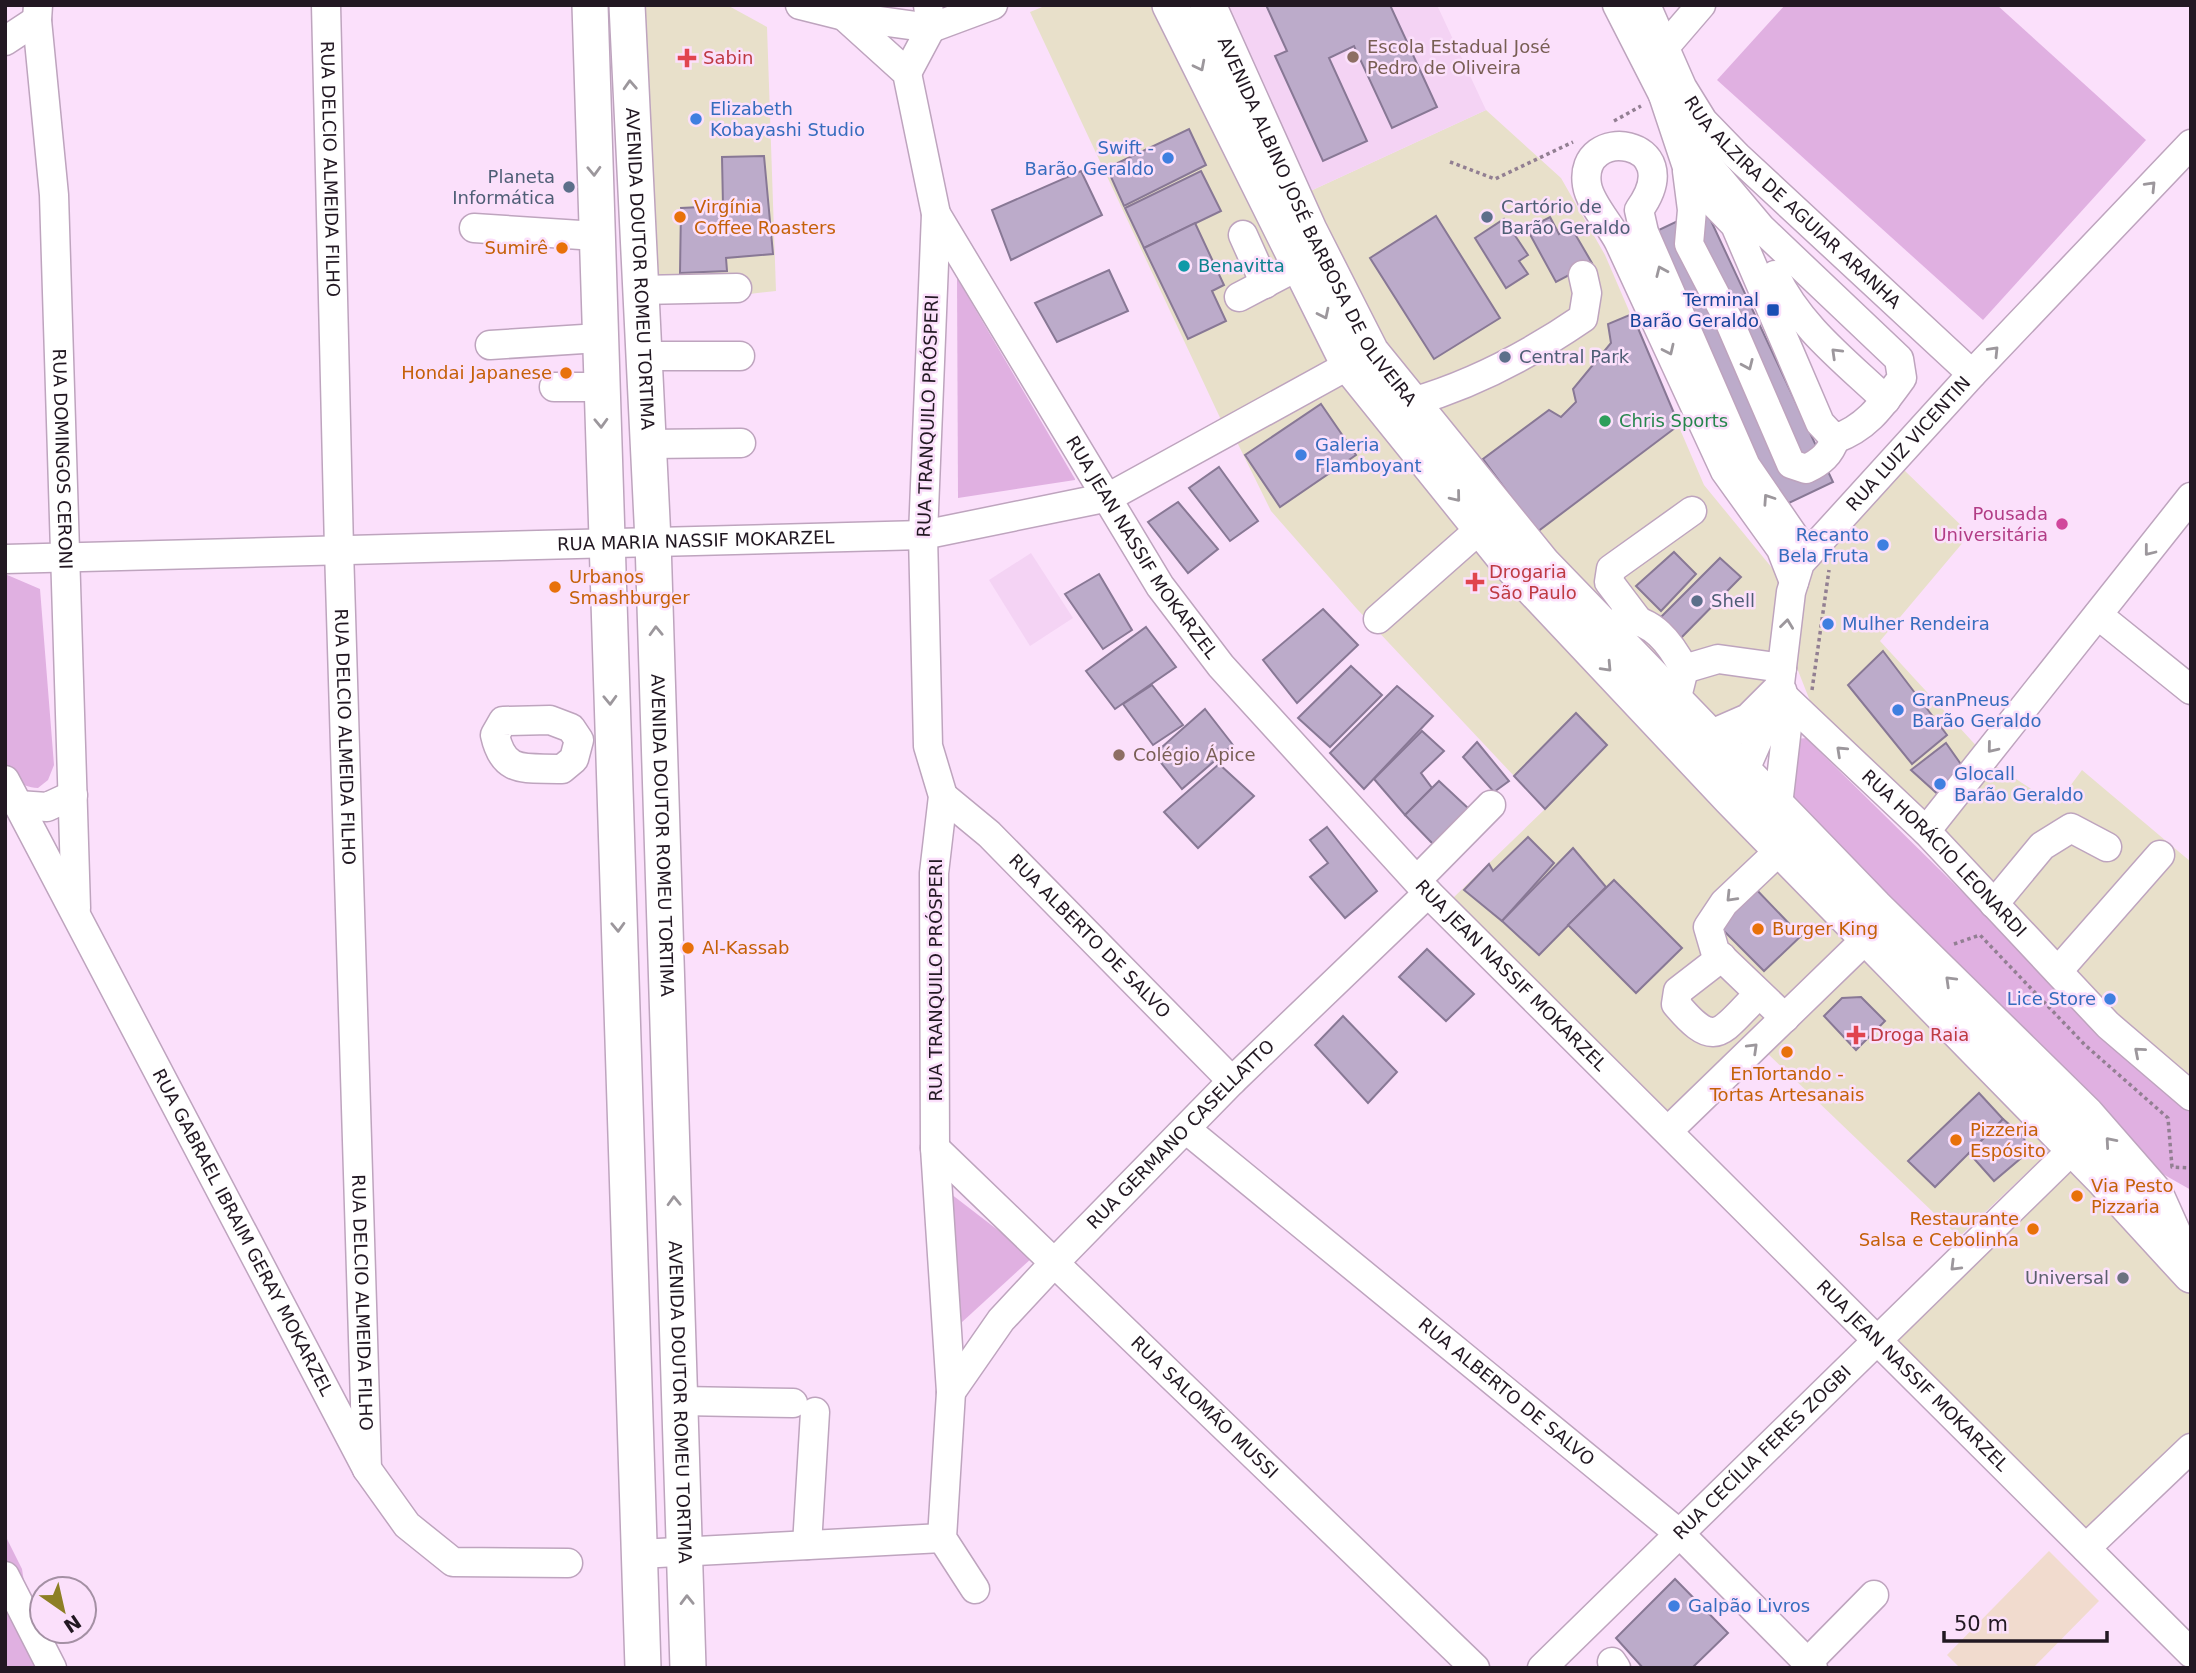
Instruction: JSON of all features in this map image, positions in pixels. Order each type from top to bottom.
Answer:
[{"type":"main road","points":[[590,5],[605,542],[595,739],[643,1668]]},
{"type":"main road","name":"AVENIDA DOUTOR ROMEU TORTIMA","points":[[627,5],[653,541],[688,1668]]},
{"type":"main road","name":"AVENIDA ALBINO JOSÉ BARBOSA DE OLIVEIRA","points":[[1170,5],[1349,365],[1507,561],[1738,786],[1777,805],[1875,907],[2086,1114],[2155,1193],[2174,1228],[2189,1273]]},
{"type":"main road","name":"AVENIDA ALBINO JOSÉ BARBOSA DE OLIVEIRA","points":[[1209,5],[1309,230],[1364,340],[1543,564],[1600,623],[1680,685],[1738,786],[1780,850],[2102,1178],[2189,1273]]},
{"type":"main road","points":[[1711,738],[1750,721],[1781,680]]},
{"type":"main road","points":[[2102,1178],[2191,1206]]},
{"type":"street","name":"RUA DELCIO ALMEIDA FILHO","points":[[326,5],[339,550],[367,1469]]},
{"type":"street","points":[[800,5],[930,17],[993,5]]},
{"type":"street","points":[[1618,5],[1663,95],[1708,165],[1761,228],[1899,359],[1902,378],[1873,418],[1835,439],[1832,451],[1817,464],[1806,469],[1791,464],[1730,323],[1689,244],[1692,210],[1686,164],[1663,95]]},
{"type":"street","name":"RUA ALZIRA DE AGUIAR ARANHA","points":[[1646,5],[1664,48],[1703,121],[1737,156],[1972,374]]},
{"type":"street","points":[[1664,48],[1701,5]]},
{"type":"street","points":[[844,11],[907,73],[930,17]]},
{"type":"street","points":[[5,41],[37,13]]},
{"type":"street","name":"RUA DOMINGOS CERONI","points":[[37,13],[54,195],[76,915]]},
{"type":"street","name":"RUA TRANQUILO PRÓSPERI","points":[[907,73],[936,214],[923,535],[928,746],[943,796],[934,873],[935,1148],[951,1392],[942,1538]]},
{"type":"street","name":"RUA LUIZ VICENTIN","points":[[1738,786],[1781,680],[1794,582],[1800,563],[1972,374],[2191,144]]},
{"type":"street","points":[[1794,582],[1781,549],[1726,471],[1619,242],[1607,219],[1592,201],[1587,185],[1587,170],[1595,155],[1611,146],[1628,145],[1643,154],[1652,165],[1653,181],[1648,197],[1639,210],[1644,232],[1746,466],[1807,555]]},
{"type":"street","points":[[1686,164],[1705,194],[1735,225],[1820,423],[1835,439]]},
{"type":"street","points":[[1746,210],[1789,304],[1886,400]]},
{"type":"street","name":"RUA JEAN NASSIF MOKARZEL","points":[[936,214],[1109,497],[1160,586],[1221,666],[1422,886],[1669,1130],[1877,1343],[2191,1653]]},
{"type":"street","points":[[474,228],[596,236]]},
{"type":"street","points":[[1243,235],[1265,284]]},
{"type":"street","points":[[1239,297],[1300,265]]},
{"type":"street","points":[[1412,402],[1440,394],[1551,340],[1583,318],[1587,293],[1583,275]]},
{"type":"street","points":[[640,290],[737,288]]},
{"type":"street","points":[[490,345],[599,338]]},
{"type":"street","points":[[643,356],[740,356]]},
{"type":"street","name":"RUA MARIA NASSIF MOKARZEL","points":[[5,558],[923,535],[1109,497],[1349,365]]},
{"type":"street","points":[[554,387],[600,387]]},
{"type":"street","points":[[648,444],[741,443]]},
{"type":"street","points":[[1926,831],[2191,497]]},
{"type":"street","points":[[1637,619],[1609,583],[1611,569],[1692,511]]},
{"type":"street","points":[[1378,620],[1481,528]]},
{"type":"street","points":[[2098,615],[2191,690]]},
{"type":"street","points":[[1600,623],[1637,619],[1647,623],[1675,652],[1680,685],[1718,659],[1781,680],[1788,719],[1777,805]]},
{"type":"street","name":"RUA HORÁCIO LEONARDI","points":[[1781,680],[2108,1025],[2191,1096]]},
{"type":"street","name":"RUA GABRAEL IBRAIM GERAY MOKARZEL","points":[[5,780],[367,1469],[407,1525],[453,1562],[568,1563]]},
{"type":"street","points":[[18,805],[47,807],[73,795]]},
{"type":"street","name":"RUA ALBERTO DE SALVO","points":[[943,796],[989,834],[1232,1081]]},
{"type":"street","name":"RUA GERMANO CASELLATTO","points":[[951,1392],[1001,1320],[1422,886],[1491,805]]},
{"type":"street","points":[[1994,904],[2042,846],[2071,828],[2107,847]]},
{"type":"street","points":[[1780,850],[1724,903],[1708,927],[1710,941],[1721,957],[1785,1018]]},
{"type":"street","points":[[2058,971],[2160,855]]},
{"type":"street","points":[[1669,1130],[1867,938]]},
{"type":"street","points":[[1721,957],[1678,991],[1676,1004],[1693,1024],[1707,1034],[1718,1033],[1759,994]]},
{"type":"street","name":"RUA ALBERTO DE SALVO","points":[[1187,1130],[1681,1535],[1810,1665]]},
{"type":"street","name":"RUA SALOMÃO MUSSI","points":[[935,1148],[1056,1261],[1475,1668]]},
{"type":"street","name":"RUA CECÍLIA FERES ZOGBI","points":[[1542,1668],[2073,1149]]},
{"type":"street","points":[[681,1401],[804,1407],[807,1545]]},
{"type":"street","points":[[2086,1548],[2191,1448]]},
{"type":"street","points":[[639,1554],[942,1538],[975,1589]]},
{"type":"street","points":[[5,1576],[52,1668]]},
{"type":"street","points":[[1810,1665],[1874,1595]]},
{"type":"path","points":[[1602,127],[1663,95]]},
{"type":"path","points":[[1450,162],[1495,179],[1577,140]]},
{"type":"shaded area","points":[[645,5],[727,5],[767,27],[776,291],[749,294],[651,280]]},
{"type":"shaded area","points":[[1047,5],[1162,5],[1339,363],[1223,424],[1030,12]]},
{"type":"shaded area","name":"Escola Estadual José Pedro de Oliveira","points":[[1221,5],[1437,5],[1486,110],[1306,193]]},
{"type":"shaded area","points":[[1785,5],[1997,5],[2146,140],[1983,320],[1717,80]]},
{"type":"shaded area","points":[[1486,110],[1561,178],[1605,255],[1704,485],[1777,574],[1782,608],[1771,680],[1744,707],[1713,723],[1571,582],[1377,346],[1306,193]]},
{"type":"shaded area","points":[[957,278],[1075,479],[1075,480],[958,498]]},
{"type":"shaded area","points":[[1346,378],[1849,934],[1671,1114],[1453,898],[1545,809],[1357,609],[1271,511],[1236,440]]},
{"type":"shaded area","points":[[1903,469],[1970,534],[1880,641],[1993,764],[2056,805],[2082,770],[2191,862],[2191,1080],[2117,1018],[1814,711],[1797,668],[1806,574]]},
{"type":"shaded area","points":[[1031,553],[1073,618],[1030,646],[989,580]]},
{"type":"shaded area","points":[[5,574],[40,589],[54,765],[48,780],[38,788],[18,781],[5,762]]},
{"type":"shaded area","points":[[1806,738],[2006,935],[2106,1040],[2191,1113],[2191,1190],[2154,1169],[1788,798],[1797,739]]},
{"type":"shaded area","points":[[1864,948],[2056,1145],[1959,1237],[1765,1051]]},
{"type":"shaded area","points":[[2074,1166],[2191,1287],[2191,1435],[2088,1537],[1890,1342]]},
{"type":"shaded area","points":[[951,1194],[1033,1257],[961,1323]]},
{"type":"shaded area","points":[[5,1535],[22,1569],[28,1607],[28,1645],[48,1645],[61,1668],[5,1668]]},
{"type":"shaded area","points":[[2049,1551],[2099,1601],[2033,1668],[1960,1668],[1947,1655]]},
{"type":"building","points":[[1266,5],[1390,5],[1437,107],[1392,128],[1354,46],[1329,58],[1367,141],[1323,161],[1275,56],[1287,51]]},
{"type":"building","points":[[1189,129],[1206,165],[1124,206],[1107,168]]},
{"type":"building","points":[[764,156],[773,254],[726,258],[727,271],[680,273],[681,208],[723,206],[722,157]]},
{"type":"building","points":[[1081,171],[1102,215],[1011,260],[992,210]]},
{"type":"building","points":[[1201,171],[1221,211],[1144,248],[1125,208]]},
{"type":"building","points":[[1705,208],[1833,482],[1770,512],[1642,238]]},
{"type":"building","points":[[1436,216],[1500,318],[1434,359],[1370,258]]},
{"type":"building","points":[[1550,217],[1559,234],[1571,227],[1592,263],[1556,282],[1527,229]]},
{"type":"building","points":[[1504,219],[1528,255],[1519,261],[1528,274],[1506,288],[1475,238]]},
{"type":"building","name":"Benavitta","points":[[1195,223],[1224,285],[1212,291],[1226,321],[1188,339],[1144,248]]},
{"type":"building","points":[[1109,270],[1128,311],[1057,342],[1035,303]]},
{"type":"building","name":"Chris Sports","points":[[1632,314],[1679,425],[1537,532],[1483,459],[1549,410],[1561,417],[1576,402],[1573,389],[1611,343],[1608,324]]},
{"type":"building","name":"Galeria Flamboyant","points":[[1321,404],[1356,455],[1280,507],[1245,455]]},
{"type":"building","points":[[1219,467],[1258,521],[1230,541],[1189,488]]},
{"type":"building","points":[[1178,502],[1218,549],[1188,573],[1148,522]]},
{"type":"building","points":[[1674,552],[1696,574],[1661,611],[1636,586]]},
{"type":"building","name":"Shell","points":[[1720,558],[1741,577],[1673,646],[1652,626]]},
{"type":"building","points":[[1099,574],[1132,630],[1103,649],[1065,594]]},
{"type":"building","points":[[1323,609],[1358,645],[1297,703],[1263,660]]},
{"type":"building","points":[[1146,627],[1176,667],[1115,709],[1086,671]]},
{"type":"building","name":"GranPneus Barão Geraldo","points":[[1883,651],[1947,735],[1912,764],[1848,685]]},
{"type":"building","points":[[1351,666],[1382,695],[1330,747],[1298,718]]},
{"type":"building","points":[[1152,685],[1183,725],[1153,745],[1123,704]]},
{"type":"building","points":[[1397,686],[1433,716],[1364,789],[1330,753]]},
{"type":"building","points":[[1205,709],[1233,745],[1182,789],[1154,754]]},
{"type":"building","points":[[1576,713],[1607,745],[1545,809],[1514,776]]},
{"type":"building","points":[[1422,731],[1444,751],[1421,773],[1432,788],[1405,815],[1374,779]]},
{"type":"building","points":[[1477,742],[1509,781],[1494,792],[1463,757]]},
{"type":"building","name":"Glocall Barão Geraldo","points":[[1946,743],[1965,770],[1942,798],[1911,770]]},
{"type":"building","points":[[1219,764],[1254,796],[1198,848],[1164,812]]},
{"type":"building","points":[[1439,781],[1469,809],[1433,844],[1405,815]]},
{"type":"building","points":[[1327,827],[1377,891],[1345,918],[1310,877],[1328,863],[1310,840]]},
{"type":"building","points":[[1528,837],[1554,863],[1502,921],[1464,890],[1489,864],[1493,871]]},
{"type":"building","points":[[1573,848],[1606,887],[1539,955],[1502,921]]},
{"type":"building","points":[[1614,880],[1682,948],[1636,993],[1568,925]]},
{"type":"building","name":"Burger King","points":[[1752,885],[1801,936],[1764,971],[1715,922]]},
{"type":"building","points":[[1427,949],[1474,994],[1446,1021],[1399,977]]},
{"type":"building","name":"Droga Raia","points":[[1861,997],[1885,1021],[1856,1050],[1824,1016],[1842,998]]},
{"type":"building","points":[[1343,1016],[1397,1072],[1368,1103],[1315,1045]]},
{"type":"building","name":"Pizzeria Espósito","points":[[1979,1093],[2003,1119],[1935,1187],[1908,1161]]},
{"type":"building","points":[[2003,1119],[2024,1137],[2027,1153],[1994,1181],[1969,1153]]},
{"type":"building","name":"Galpão Livros","points":[[1675,1579],[1728,1633],[1692,1668],[1643,1668],[1616,1638]]},
{"type":"place","name":"Escola Estadual José Pedro de Oliveira","points":[[1353,57]]},
{"type":"place","name":"Sabin","points":[[687,58]]},
{"type":"place","name":"Elizabeth Kobayashi Studio","points":[[696,119]]},
{"type":"place","name":"Swift - Barão Geraldo","points":[[1168,158]]},
{"type":"place","name":"Planeta Informática","points":[[569,187]]},
{"type":"place","name":"Virgínia Coffee Roasters","points":[[680,217]]},
{"type":"place","name":"Cartório de Barão Geraldo","points":[[1487,217]]},
{"type":"place","name":"Sumirê","points":[[562,248]]},
{"type":"place","name":"Benavitta","points":[[1184,266]]},
{"type":"place","name":"Terminal Barão Geraldo","points":[[1773,310]]},
{"type":"place","name":"Central Park","points":[[1505,357]]},
{"type":"place","name":"Hondai Japanese","points":[[566,373]]},
{"type":"place","name":"Chris Sports","points":[[1605,421]]},
{"type":"place","name":"Galeria Flamboyant","points":[[1301,455]]},
{"type":"place","name":"Pousada Universitária","points":[[2062,524]]},
{"type":"place","name":"Recanto Bela Fruta","points":[[1883,545]]},
{"type":"place","name":"Drogaria São Paulo","points":[[1475,582]]},
{"type":"place","name":"Urbanos Smashburger","points":[[555,587]]},
{"type":"place","name":"Shell","points":[[1697,601]]},
{"type":"place","name":"Mulher Rendeira","points":[[1828,624]]},
{"type":"place","name":"GranPneus Barão Geraldo","points":[[1898,710]]},
{"type":"place","name":"Colégio Ápice","points":[[1119,755]]},
{"type":"place","name":"Glocall Barão Geraldo","points":[[1940,784]]},
{"type":"place","name":"Burger King","points":[[1758,929]]},
{"type":"place","name":"Al-Kassab","points":[[688,948]]},
{"type":"place","name":"Lice Store","points":[[2110,999]]},
{"type":"place","name":"Droga Raia","points":[[1856,1035]]},
{"type":"place","name":"EnTortando - Tortas Artesanais","points":[[1787,1052]]},
{"type":"place","name":"Pizzeria Espósito","points":[[1956,1140]]},
{"type":"place","name":"Via Pesto Pizzaria","points":[[2077,1196]]},
{"type":"place","name":"Restaurante Salsa e Cebolinha","points":[[2033,1229]]},
{"type":"place","name":"Universal","points":[[2123,1278]]},
{"type":"place","name":"Galpão Livros","points":[[1674,1606]]}]
